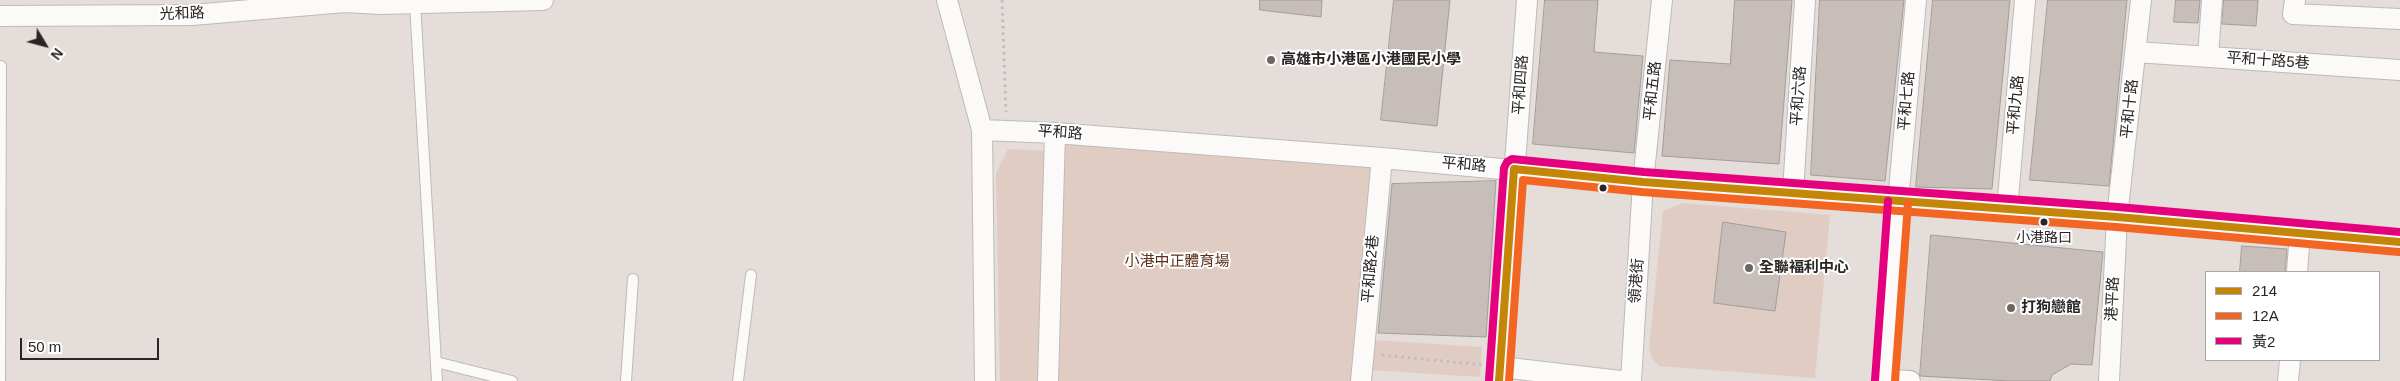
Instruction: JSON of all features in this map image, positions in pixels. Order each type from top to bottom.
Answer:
[{"type":"street","name":"光和路","points":[[0,16],[192,15],[345,1],[416,3],[544,0]]},
{"type":"street","points":[[947,0],[982,130],[985,381]]},
{"type":"street","name":"平和四路","points":[[1500,374],[1527,0]]},
{"type":"street","name":"平和五路","points":[[1644,182],[1662,0]]},
{"type":"street","name":"平和六路","points":[[1793,192],[1805,0]]},
{"type":"street","name":"平和七路","points":[[1886,380],[1898,202],[1916,0]]},
{"type":"street","name":"平和九路","points":[[2007,210],[2025,0]]},
{"type":"street","name":"平和十路","points":[[2117,217],[2141,0]]},
{"type":"street","points":[[2208,57],[2212,0]]},
{"type":"street","points":[[2294,7],[2400,19]]},
{"type":"street","name":"平和十路5巷","points":[[2136,52],[2400,70]]},
{"type":"street","name":"平和路","points":[[982,130],[1055,133],[1382,158],[1644,182],[2117,217],[2400,242]]},
{"type":"street","points":[[1048,381],[1055,133]]},
{"type":"street","name":"平和路2巷","points":[[1361,381],[1382,158]]},
{"type":"street","name":"領港街","points":[[1631,381],[1644,182]]},
{"type":"street","name":"港平路","points":[[2109,381],[2117,217]]},
{"type":"street","points":[[2297,271],[2300,234]]},
{"type":"street","points":[[2288,381],[2290,361]]},
{"type":"street","points":[[1500,374],[1620,381]]},
{"type":"street","points":[[1886,380],[1910,381]]},
{"type":"lane","points":[[416,3],[437,381]]},
{"type":"lane","points":[[0,381],[1,66]]},
{"type":"lane","points":[[738,381],[751,275]]},
{"type":"lane","points":[[626,381],[633,279]]},
{"type":"lane","points":[[436,362],[512,381]]},
{"type":"path","points":[[1002,0],[1006,130]]},
{"type":"path","points":[[1363,354],[1500,374]]},
{"type":"green space","name":"小港中正體育場","points":[[1062,135],[1374,158],[1353,381],[1053,381]]},
{"type":"green space","points":[[1008,149],[1048,151],[1041,381],[1000,381],[996,173]]},
{"type":"green space","points":[[1683,203],[1830,215],[1815,378],[1659,366],[1652,358],[1649,348],[1663,211]]},
{"type":"green space","points":[[1372,340],[1482,347],[1480,377],[1370,370]]},
{"type":"building","points":[[1260,0],[1322,0],[1321,17],[1260,10]]},
{"type":"building","points":[[1394,0],[1450,0],[1437,126],[1381,120]]},
{"type":"building","points":[[1545,0],[1598,0],[1594,52],[1643,56],[1634,153],[1533,144]]},
{"type":"building","points":[[1735,0],[1792,0],[1779,164],[1662,156],[1670,60],[1730,64]]},
{"type":"building","points":[[1820,0],[1904,0],[1885,181],[1811,175]]},
{"type":"building","points":[[1933,0],[2010,0],[1992,189],[1916,187]]},
{"type":"building","points":[[2048,0],[2127,0],[2109,186],[2030,180]]},
{"type":"building","points":[[2176,0],[2200,0],[2198,23],[2174,22]]},
{"type":"building","points":[[2224,0],[2258,0],[2256,26],[2222,24]]},
{"type":"building","points":[[1496,181],[1486,337],[1378,333],[1392,184]]},
{"type":"building","name":"全聯褔利中心","points":[[1723,222],[1786,232],[1775,311],[1714,303]]},
{"type":"building","name":"打狗戀館","points":[[1931,235],[2103,252],[2092,365],[2071,364],[2052,375],[2050,381],[2009,381],[1920,376]]},
{"type":"building","points":[[2242,246],[2287,249],[2285,271],[2240,271]]},
{"type":"transit line","name":"黃2","points":[[1489,380],[1504,168],[1507,162],[1512,159],[1644,172],[2118,207],[2400,232]]},
{"type":"transit line","name":"214","points":[[1514,169],[1643,182],[2117,217],[2400,242]]},
{"type":"transit line","name":"214","points":[[1499,381],[1514,169]]},
{"type":"transit line","name":"12A","points":[[1509,381],[1523,180],[1642,192],[2116,227],[2399,252]]},
{"type":"transit line","name":"黃2","points":[[1875,380],[1888,201]]},
{"type":"transit line","name":"12A","points":[[1895,381],[1908,203]]},
{"type":"place","name":"高雄市小港區小港國民小學","points":[[1271,60]]},
{"type":"place","name":"小港路口","points":[[2044,222]]},
{"type":"place","name":"全聯褔利中心","points":[[1749,268]]},
{"type":"place","name":"打狗戀館","points":[[2011,308]]}]
